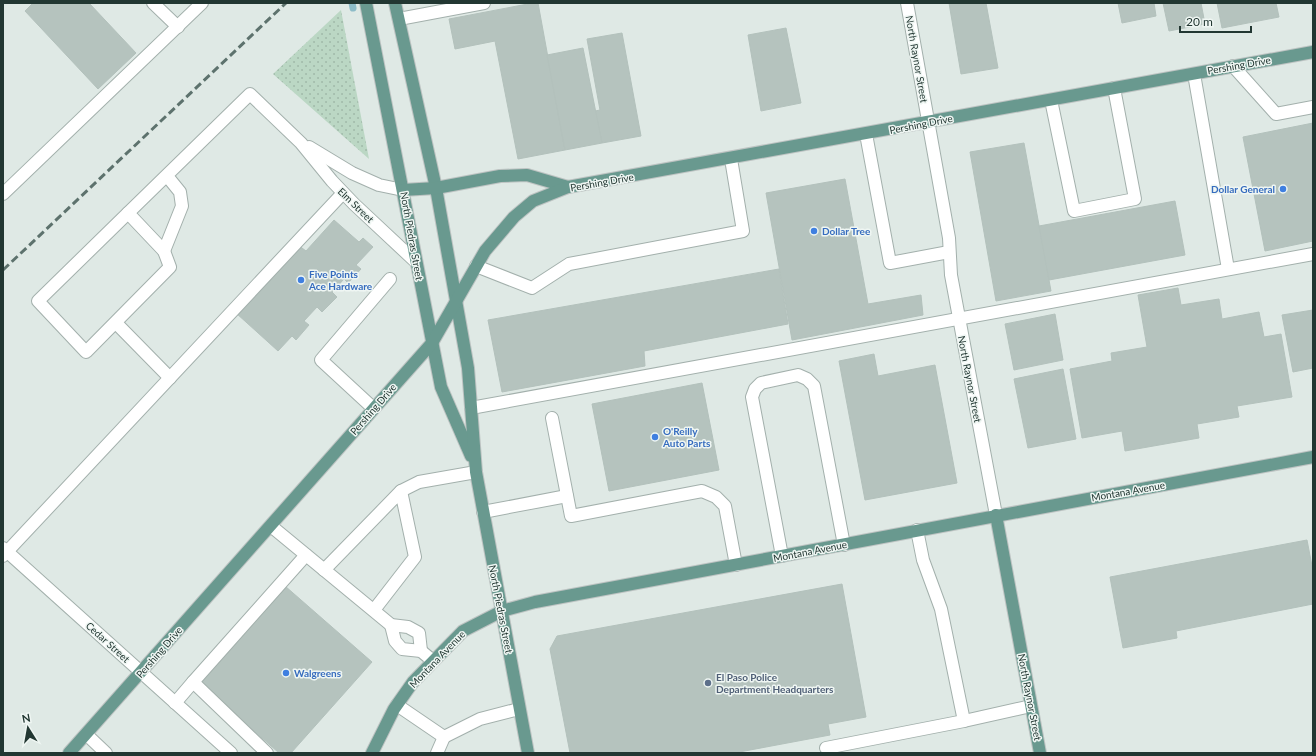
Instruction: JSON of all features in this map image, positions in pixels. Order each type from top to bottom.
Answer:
[{"type":"main road","name":"North Piedras Street","points":[[366,3],[440,387],[475,468]]},
{"type":"main road","name":"North Piedras Street","points":[[395,3],[436,188],[468,368],[475,468],[528,753]]},
{"type":"main road","name":"Pershing Drive","points":[[69,753],[87,735],[432,342],[485,251],[514,216],[533,201],[568,187],[731,159],[1313,52]]},
{"type":"main road","name":"Elm Street","points":[[403,190],[436,188],[500,176],[527,175],[568,187]]},
{"type":"main road","name":"Montana Avenue","points":[[372,753],[397,705],[413,682],[463,631],[502,611],[535,602],[1313,457]]},
{"type":"main road","name":"North Raynor Street","points":[[996,516],[1040,753]]},
{"type":"street","points":[[153,3],[178,27]]},
{"type":"street","points":[[3,194],[202,3]]},
{"type":"street","points":[[399,19],[484,3]]},
{"type":"street","name":"North Raynor Street","points":[[907,3],[949,238],[949,252],[958,320],[996,516]]},
{"type":"street","points":[[1233,66],[1276,114],[1313,107]]},
{"type":"street","points":[[1194,74],[1228,269]]},
{"type":"street","points":[[1052,100],[1074,211],[1135,199],[1114,88]]},
{"type":"street","name":"Elm Street","points":[[167,176],[250,94],[301,143],[343,193],[416,262]]},
{"type":"street","points":[[866,134],[890,263],[949,252]]},
{"type":"street","name":"Elm Street","points":[[301,143],[352,173],[379,185],[403,190]]},
{"type":"street","points":[[476,266],[532,288],[569,264],[743,230],[731,159]]},
{"type":"street","points":[[128,213],[164,251],[170,267],[86,352],[38,301],[128,213],[167,176],[180,192],[182,206],[164,251]]},
{"type":"street","points":[[4,552],[170,378],[343,193]]},
{"type":"street","points":[[471,408],[1313,254]]},
{"type":"street","points":[[373,408],[321,360],[390,279]]},
{"type":"street","points":[[116,323],[170,378]]},
{"type":"street","points":[[782,556],[752,397],[755,389],[761,383],[798,375],[807,379],[814,386],[844,545]]},
{"type":"street","points":[[552,418],[571,516],[702,491],[716,497],[725,506],[736,565]]},
{"type":"street","points":[[324,570],[401,491],[419,482],[475,468]]},
{"type":"street","points":[[374,610],[415,557],[401,491]]},
{"type":"street","points":[[483,512],[567,496]]},
{"type":"street","points":[[271,526],[391,625],[395,641],[402,650],[421,651],[433,661]]},
{"type":"street","points":[[917,530],[923,560],[942,609],[964,721]]},
{"type":"street","name":"Cedar Street","points":[[4,552],[142,672],[231,753]]},
{"type":"street","points":[[175,703],[306,555]]},
{"type":"street","points":[[391,625],[408,626],[419,633],[421,651]]},
{"type":"street","points":[[193,682],[268,753]]},
{"type":"street","points":[[397,705],[444,737]]},
{"type":"street","points":[[826,748],[964,721],[1031,706]]},
{"type":"street","points":[[437,753],[444,737],[480,719],[520,709]]},
{"type":"street","points":[[87,735],[106,753]]},
{"type":"green space","points":[[341,10],[369,159],[273,74]]},
{"type":"building","points":[[33,3],[89,3],[136,53],[98,89],[25,11]]},
{"type":"building","points":[[538,3],[565,150],[518,159],[495,41],[455,49],[449,19]]},
{"type":"building","points":[[949,3],[986,3],[998,68],[961,74]]},
{"type":"building","points":[[1118,3],[1154,3],[1156,16],[1122,23]]},
{"type":"building","points":[[1163,3],[1201,3],[1205,24],[1169,31]]},
{"type":"building","points":[[1217,3],[1276,3],[1279,17],[1222,28]]},
{"type":"building","points":[[786,28],[801,103],[761,111],[748,35]]},
{"type":"building","points":[[622,33],[641,136],[602,143],[595,111],[600,110],[587,39]]},
{"type":"building","points":[[583,48],[602,143],[565,150],[547,55]]},
{"type":"building","name":"Dollar General","points":[[1313,123],[1313,241],[1265,251],[1243,137]]},
{"type":"building","points":[[1024,143],[1051,291],[996,301],[970,152]]},
{"type":"building","name":"Dollar Tree","points":[[845,179],[868,304],[921,295],[923,315],[792,340],[766,193]]},
{"type":"building","points":[[1175,201],[1185,255],[1049,280],[1039,226]]},
{"type":"building","points":[[334,220],[359,242],[363,238],[373,247],[356,265],[361,269],[348,283],[344,279],[332,292],[337,297],[322,312],[317,307],[304,321],[309,325],[296,340],[292,336],[278,351],[236,313],[298,245],[306,251]]},
{"type":"building","points":[[779,269],[788,324],[644,351],[645,366],[502,392],[488,320]]},
{"type":"building","points":[[1178,288],[1181,305],[1219,299],[1222,319],[1259,312],[1264,337],[1281,334],[1292,397],[1237,406],[1239,417],[1197,424],[1199,438],[1125,451],[1122,431],[1082,438],[1070,369],[1112,361],[1111,353],[1147,347],[1138,295]]},
{"type":"building","points":[[1313,310],[1313,368],[1293,372],[1282,315]]},
{"type":"building","points":[[1055,314],[1063,360],[1014,370],[1005,324]]},
{"type":"building","points":[[874,354],[878,376],[935,365],[957,483],[865,500],[839,361]]},
{"type":"building","points":[[1063,369],[1076,439],[1028,448],[1014,379]]},
{"type":"building","name":"O'Reilly Auto Parts","points":[[702,383],[719,470],[609,491],[592,404]]},
{"type":"building","points":[[1307,540],[1313,571],[1313,604],[1176,631],[1177,638],[1123,648],[1110,577]]},
{"type":"building","name":"El Paso Police Department Headquarters","points":[[842,584],[866,717],[828,724],[830,735],[734,753],[570,753],[550,649],[557,636]]},
{"type":"building","name":"Walgreens","points":[[285,586],[372,662],[291,753],[279,753],[200,683]]},
{"type":"waterway","points":[[352,3],[353,8]]},
{"type":"railway","points":[[3,270],[286,3]]},
{"type":"place","name":"Dollar General","points":[[1283,189]]},
{"type":"place","name":"Dollar Tree","points":[[814,231]]},
{"type":"place","name":"Five Points Ace Hardware","points":[[301,280]]},
{"type":"place","name":"O'Reilly Auto Parts","points":[[655,437]]},
{"type":"place","name":"Walgreens","points":[[286,673]]},
{"type":"place","name":"El Paso Police Department Headquarters","points":[[708,683]]}]
